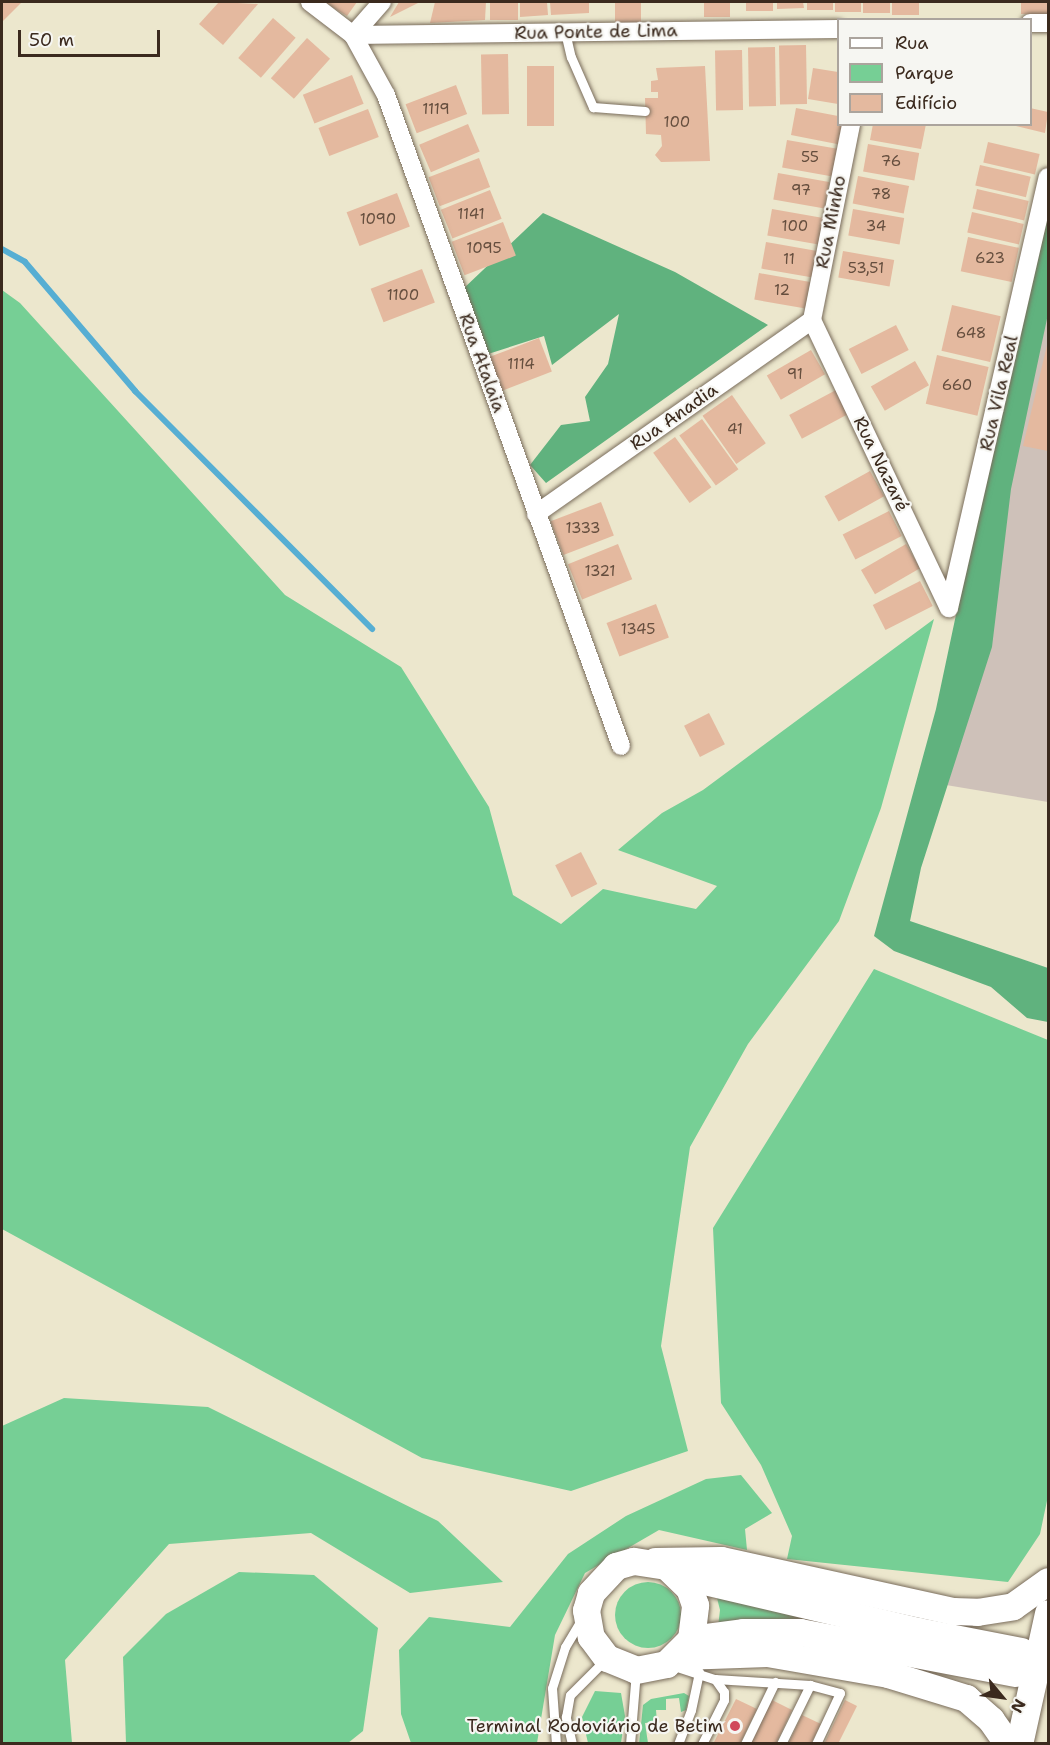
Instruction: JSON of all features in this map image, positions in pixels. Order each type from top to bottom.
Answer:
[{"type":"main road","points":[[651,1561],[679,1575],[918,1631],[1018,1662],[800,1632],[743,1632],[683,1658],[636,1670],[607,1658],[591,1637],[586,1610],[591,1593],[616,1566],[651,1561],[721,1560],[953,1611],[977,1612],[1013,1606],[1048,1581]]},
{"type":"main road","points":[[679,1575],[695,1605],[683,1658]]},
{"type":"main road","points":[[1019,1743],[1048,1613]]},
{"type":"main road","points":[[683,1658],[767,1653],[888,1674],[966,1698],[991,1720],[1008,1743]]},
{"type":"street","name":"Rua Atalaia","points":[[310,2],[353,35],[386,95],[621,746]]},
{"type":"street","points":[[353,35],[382,2]]},
{"type":"street","points":[[1032,23],[1048,23]]},
{"type":"street","name":"Rua Ponte de Lima","points":[[353,35],[837,29]]},
{"type":"street","name":"Rua Minho","points":[[812,320],[851,126]]},
{"type":"street","name":"Rua Vila Real","points":[[950,608],[1048,177]]},
{"type":"street","name":"Rua Anadia","points":[[536,514],[812,320]]},
{"type":"street","name":"Rua Nazaré","points":[[812,320],[950,608]]},
{"type":"lane","points":[[565,32],[570,57],[592,107],[645,111]]},
{"type":"lane","points":[[556,1743],[552,1689],[565,1647],[586,1610]]},
{"type":"lane","points":[[572,1743],[566,1717],[570,1695],[607,1658]]},
{"type":"lane","points":[[683,1658],[715,1679],[724,1692],[724,1700],[702,1743]]},
{"type":"lane","points":[[678,1743],[691,1710],[683,1658]]},
{"type":"lane","points":[[630,1743],[636,1670]]},
{"type":"lane","points":[[715,1679],[810,1685],[840,1693],[816,1743]]},
{"type":"lane","points":[[745,1743],[776,1682]]},
{"type":"lane","points":[[781,1743],[810,1685]]},
{"type":"shaded area","points":[[1048,244],[1048,802],[934,783]]},
{"type":"green space","points":[[1048,181],[1048,314],[1011,489],[992,647],[921,868],[910,921],[1048,968],[1048,1022],[1027,1018],[991,987],[894,951],[874,936],[936,709]]},
{"type":"green space","points":[[543,213],[675,272],[768,325],[546,483],[530,465],[561,425],[590,421],[585,397],[608,364],[619,314],[552,365],[544,336],[485,355],[462,290]]},
{"type":"green space","points":[[2,290],[20,303],[285,595],[401,667],[489,807],[513,895],[561,924],[603,889],[696,909],[717,886],[618,850],[662,813],[703,790],[934,619],[881,808],[839,921],[748,1044],[690,1147],[661,1346],[688,1451],[571,1491],[422,1458],[2,1229]]},
{"type":"green space","points":[[874,969],[1048,1040],[1048,1496],[1040,1534],[1008,1582],[787,1559],[792,1536],[761,1465],[721,1403],[713,1228]]},
{"type":"green space","points":[[64,1398],[208,1407],[438,1521],[503,1582],[410,1593],[311,1533],[169,1544],[65,1660],[72,1743],[2,1743],[2,1426]]},
{"type":"green space","points":[[741,1475],[772,1513],[745,1529],[747,1550],[659,1530],[585,1573],[555,1635],[537,1743],[411,1743],[401,1714],[399,1650],[429,1617],[510,1627],[568,1554],[626,1516],[706,1479]]},
{"type":"green space","points":[[239,1572],[314,1575],[378,1628],[363,1731],[348,1743],[126,1743],[123,1657],[166,1614]]},
{"type":"green space","points":[[648,1582],[660,1585],[671,1592],[678,1603],[681,1615],[678,1627],[671,1638],[660,1645],[648,1648],[636,1645],[625,1638],[618,1627],[615,1615],[618,1603],[625,1592],[636,1585]]},
{"type":"green space","points":[[715,1590],[823,1620],[772,1619],[718,1627],[720,1610]]},
{"type":"green space","points":[[595,1691],[621,1693],[625,1716],[621,1743],[588,1743],[582,1717]]},
{"type":"green space","points":[[684,1693],[689,1696],[686,1710],[681,1712],[679,1698],[666,1699],[666,1710],[656,1710],[657,1722],[645,1723],[648,1743],[639,1744],[643,1705],[651,1699]]},
{"type":"building","points":[[2,2],[22,2],[2,22]]},
{"type":"building","points":[[219,2],[258,4],[223,45],[199,24]]},
{"type":"building","points":[[324,2],[357,2],[347,16]]},
{"type":"building","points":[[399,2],[420,2],[390,17]]},
{"type":"building","points":[[435,2],[486,2],[485,20],[430,23]]},
{"type":"building","points":[[490,2],[518,2],[518,20],[490,20]]},
{"type":"building","points":[[520,2],[547,2],[548,15],[520,17]]},
{"type":"building","points":[[550,2],[589,2],[589,13],[551,15]]},
{"type":"building","points":[[615,2],[641,2],[641,23],[615,23]]},
{"type":"building","points":[[704,2],[730,2],[730,17],[704,17]]},
{"type":"building","points":[[746,2],[773,2],[773,11],[746,11]]},
{"type":"building","points":[[777,2],[803,2],[804,8],[777,9]]},
{"type":"building","points":[[807,2],[833,2],[833,10],[807,10]]},
{"type":"building","points":[[835,2],[861,2],[861,12],[835,12]]},
{"type":"building","points":[[863,2],[890,2],[890,13],[863,13]]},
{"type":"building","points":[[892,2],[919,2],[919,15],[892,15]]},
{"type":"building","points":[[1021,2],[1047,2],[1047,14],[1021,14]]},
{"type":"building","points":[[273,18],[296,38],[261,78],[238,58]]},
{"type":"building","points":[[307,38],[330,59],[294,99],[271,78]]},
{"type":"building","points":[[779,45],[806,45],[807,104],[780,104]]},
{"type":"building","points":[[748,47],[775,47],[776,106],[749,106]]},
{"type":"building","points":[[715,50],[742,50],[743,110],[716,110]]},
{"type":"building","points":[[481,54],[508,54],[509,114],[482,114]]},
{"type":"building","points":[[527,66],[554,66],[554,126],[527,126]]},
{"type":"building","points":[[705,66],[710,161],[661,162],[655,155],[662,146],[661,135],[646,134],[645,98],[658,98],[658,92],[651,92],[651,81],[658,80],[656,68]]},
{"type":"building","points":[[813,68],[837,72],[837,104],[808,99]]},
{"type":"building","points":[[352,75],[364,104],[314,124],[303,95]]},
{"type":"building","points":[[456,85],[467,114],[417,133],[406,104]]},
{"type":"building","points":[[796,108],[837,116],[837,126],[846,126],[842,145],[791,135]]},
{"type":"building","points":[[1032,108],[1048,112],[1045,133],[1016,126],[1032,126]]},
{"type":"building","points":[[368,109],[379,137],[329,156],[319,128]]},
{"type":"building","points":[[468,124],[480,152],[431,172],[419,145]]},
{"type":"building","points":[[873,126],[926,126],[921,149],[870,140]]},
{"type":"building","points":[[787,140],[837,149],[832,176],[782,168]]},
{"type":"building","points":[[988,142],[1040,154],[1035,174],[983,162]]},
{"type":"building","points":[[868,144],[919,153],[914,181],[863,172]]},
{"type":"building","points":[[479,158],[490,187],[440,206],[429,177]]},
{"type":"building","points":[[980,165],[1031,177],[1026,197],[975,185]]},
{"type":"building","points":[[778,173],[829,182],[825,209],[773,200]]},
{"type":"building","points":[[858,176],[909,186],[904,213],[853,203]]},
{"type":"building","points":[[977,189],[1029,201],[1024,220],[973,208]]},
{"type":"building","points":[[490,190],[502,219],[452,239],[441,210]]},
{"type":"building","points":[[397,193],[410,227],[359,246],[347,212]]},
{"type":"building","points":[[772,209],[823,218],[819,245],[767,236]]},
{"type":"building","points":[[853,209],[904,218],[900,245],[848,236]]},
{"type":"building","points":[[972,212],[1024,224],[1019,244],[967,232]]},
{"type":"building","points":[[503,222],[516,256],[465,275],[452,242]]},
{"type":"building","points":[[968,237],[1019,248],[1012,282],[961,271]]},
{"type":"building","points":[[766,242],[817,251],[813,278],[761,269]]},
{"type":"building","points":[[843,251],[894,260],[890,287],[838,278]]},
{"type":"building","points":[[422,269],[435,303],[384,322],[371,289]]},
{"type":"building","points":[[759,273],[810,282],[806,309],[754,300]]},
{"type":"building","points":[[952,305],[1001,316],[990,362],[941,351]]},
{"type":"building","points":[[896,325],[909,350],[861,374],[849,349]]},
{"type":"building","points":[[539,338],[552,372],[501,391],[489,357]]},
{"type":"building","points":[[1048,341],[1048,451],[1023,446]]},
{"type":"building","points":[[811,350],[825,374],[781,400],[767,376]]},
{"type":"building","points":[[937,355],[989,367],[977,416],[926,404]]},
{"type":"building","points":[[915,361],[929,385],[885,411],[871,387]]},
{"type":"building","points":[[836,390],[849,414],[802,439],[789,415]]},
{"type":"building","points":[[732,395],[766,443],[736,464],[703,416]]},
{"type":"building","points":[[702,419],[738,469],[716,486],[679,435]]},
{"type":"building","points":[[675,437],[711,487],[690,503],[653,453]]},
{"type":"building","points":[[870,471],[884,496],[839,522],[825,496]]},
{"type":"building","points":[[601,502],[614,536],[563,555],[551,521]]},
{"type":"building","points":[[889,511],[902,536],[855,560],[843,535]]},
{"type":"building","points":[[618,544],[632,579],[582,599],[568,564]]},
{"type":"building","points":[[906,544],[920,568],[875,594],[861,570]]},
{"type":"building","points":[[920,581],[933,606],[885,630],[873,605]]},
{"type":"building","points":[[656,604],[669,638],[619,657],[607,623]]},
{"type":"building","points":[[709,713],[725,744],[700,757],[684,726]]},
{"type":"building","points":[[581,852],[597,884],[572,897],[555,865]]},
{"type":"building","name":"Terminal Rodoviário de Betim","points":[[736,1699],[757,1709],[740,1744],[713,1744]]},
{"type":"building","name":"Terminal Rodoviário de Betim","points":[[772,1700],[792,1710],[776,1744],[750,1744]]},
{"type":"building","points":[[845,1700],[857,1706],[838,1744],[824,1744]]},
{"type":"building","points":[[802,1715],[821,1724],[811,1744],[788,1744]]},
{"type":"waterway","points":[[2,249],[25,262],[135,391],[372,629]]},
{"type":"place","name":"Terminal Rodoviário de Betim","points":[[735,1726]]}]
